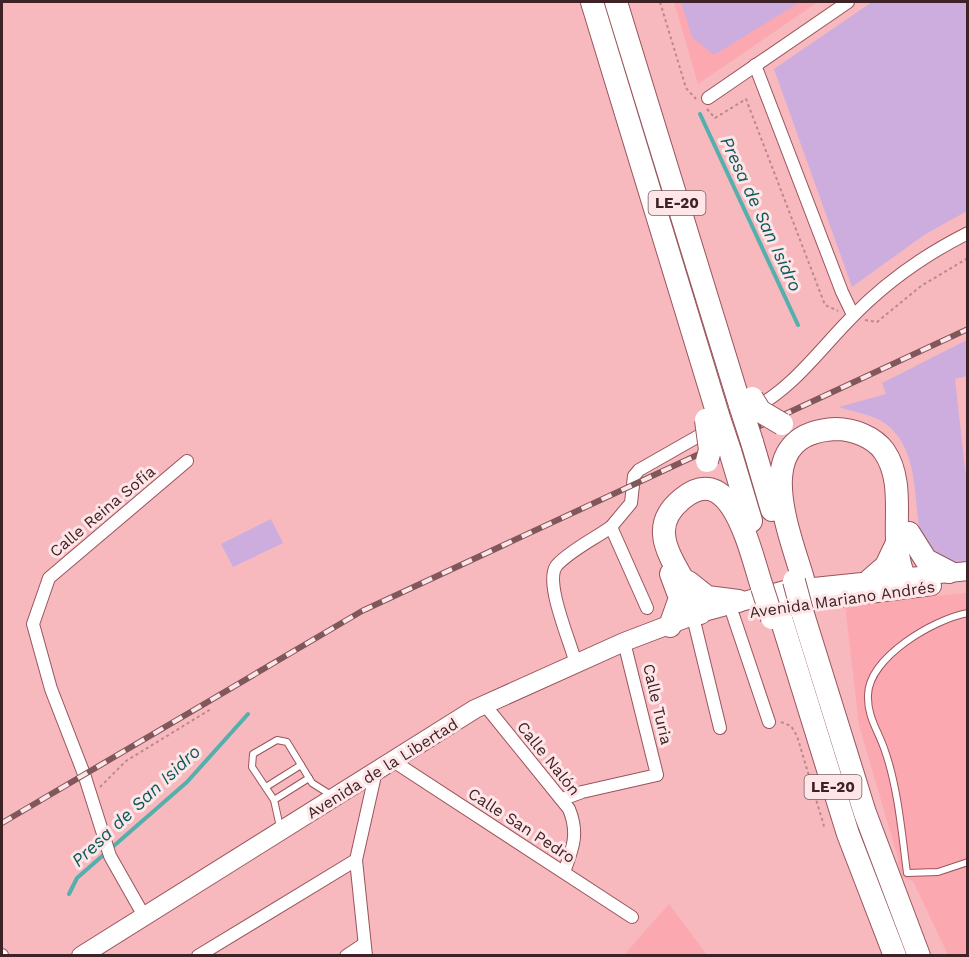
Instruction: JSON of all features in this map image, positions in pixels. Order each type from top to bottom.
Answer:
[{"type":"highway","name":"LE-20","points":[[592,2],[652,197],[712,418],[730,451],[766,586]]},
{"type":"highway","points":[[616,2],[664,162],[709,275],[754,400],[760,411],[782,424],[794,427],[834,420],[849,421],[864,424],[888,440],[899,457],[905,476],[903,538],[899,565],[911,579]]},
{"type":"highway","name":"LE-20","points":[[754,400],[752,442],[799,580],[798,610],[823,754],[856,855],[895,956]]},
{"type":"highway","points":[[705,616],[656,548],[655,519],[668,497],[699,474],[707,460],[712,418]]},
{"type":"highway","points":[[799,580],[779,486],[781,468],[788,452],[811,434],[826,430],[853,430],[869,438],[884,451],[894,484],[903,538],[926,560],[961,575]]},
{"type":"highway","points":[[705,616],[680,598],[680,581],[667,548],[664,524],[668,514],[684,497],[706,488],[726,497],[733,506],[766,586],[798,610]]},
{"type":"highway","points":[[871,579],[886,566],[903,538]]},
{"type":"highway","points":[[680,581],[707,597],[705,616]]},
{"type":"highway","name":"LE-20","points":[[798,610],[865,813],[919,956]]},
{"type":"main road","name":"Avenida Mariano Andrés","points":[[705,616],[785,590],[871,579],[961,575]]},
{"type":"main road","name":"Avenida Mariano Andrés","points":[[705,616],[798,610],[826,593],[894,584],[911,579]]},
{"type":"main road","name":"Avenida de la Libertad","points":[[81,956],[484,704],[624,642],[705,616]]},
{"type":"street","points":[[708,98],[848,2]]},
{"type":"street","points":[[755,65],[842,292],[853,315]]},
{"type":"street","points":[[576,664],[552,586],[552,572],[560,562],[610,527],[631,503],[634,476],[639,470],[754,400],[807,364],[853,315],[923,260],[968,233]]},
{"type":"street","name":"Calle Reina Sofía","points":[[91,795],[51,689],[33,624],[49,578],[187,461]]},
{"type":"street","points":[[610,527],[647,608]]},
{"type":"street","points":[[705,616],[769,722]]},
{"type":"street","points":[[705,616],[720,728]]},
{"type":"street","name":"Calle Turia","points":[[563,800],[582,792],[657,775],[624,642]]},
{"type":"street","name":"Calle Nalón","points":[[484,704],[563,800],[575,824],[575,841],[564,872]]},
{"type":"street","name":"Calle San Pedro","points":[[393,760],[632,917]]},
{"type":"street","points":[[346,956],[365,950],[356,860],[376,771]]},
{"type":"street","points":[[91,795],[108,851],[144,916]]},
{"type":"street","points":[[198,956],[356,860]]},
{"type":"lane","points":[[968,613],[946,617],[901,646],[880,664],[867,693],[871,721],[885,752],[907,873],[938,872],[968,862]]},
{"type":"lane","points":[[280,831],[274,800],[252,767],[253,754],[277,740],[287,742],[309,778],[334,797]]},
{"type":"lane","points":[[266,788],[301,765]]},
{"type":"lane","points":[[274,800],[309,778]]},
{"type":"path","points":[[660,2],[686,88],[715,118],[746,99],[825,305]]},
{"type":"path","points":[[877,322],[921,286],[968,258]]},
{"type":"path","points":[[91,795],[126,761],[211,709]]},
{"type":"path","points":[[769,722],[791,726],[797,736],[824,826],[831,831]]},
{"type":"shaded area","points":[[674,2],[818,2],[698,84]]},
{"type":"shaded area","points":[[681,2],[800,2],[714,55],[692,37]]},
{"type":"shaded area","points":[[872,2],[967,2],[967,211],[924,235],[852,287],[774,69]]},
{"type":"shaded area","points":[[967,340],[967,376],[955,379],[967,486],[967,562],[953,564],[922,542],[910,461],[895,433],[878,419],[839,407],[886,394],[882,383]]},
{"type":"shaded area","points":[[271,519],[283,543],[233,567],[221,544]]},
{"type":"shaded area","points":[[967,593],[967,955],[948,955],[913,881],[899,876],[898,858],[859,725],[845,605]]},
{"type":"shaded area","points":[[669,904],[707,955],[624,955]]},
{"type":"waterway","name":"Presa de San Isidro","points":[[700,114],[798,325]]},
{"type":"waterway","name":"Presa de San Isidro","points":[[69,894],[77,878],[187,782],[248,714]]},
{"type":"railway","points":[[2,823],[362,611],[968,329]]}]
